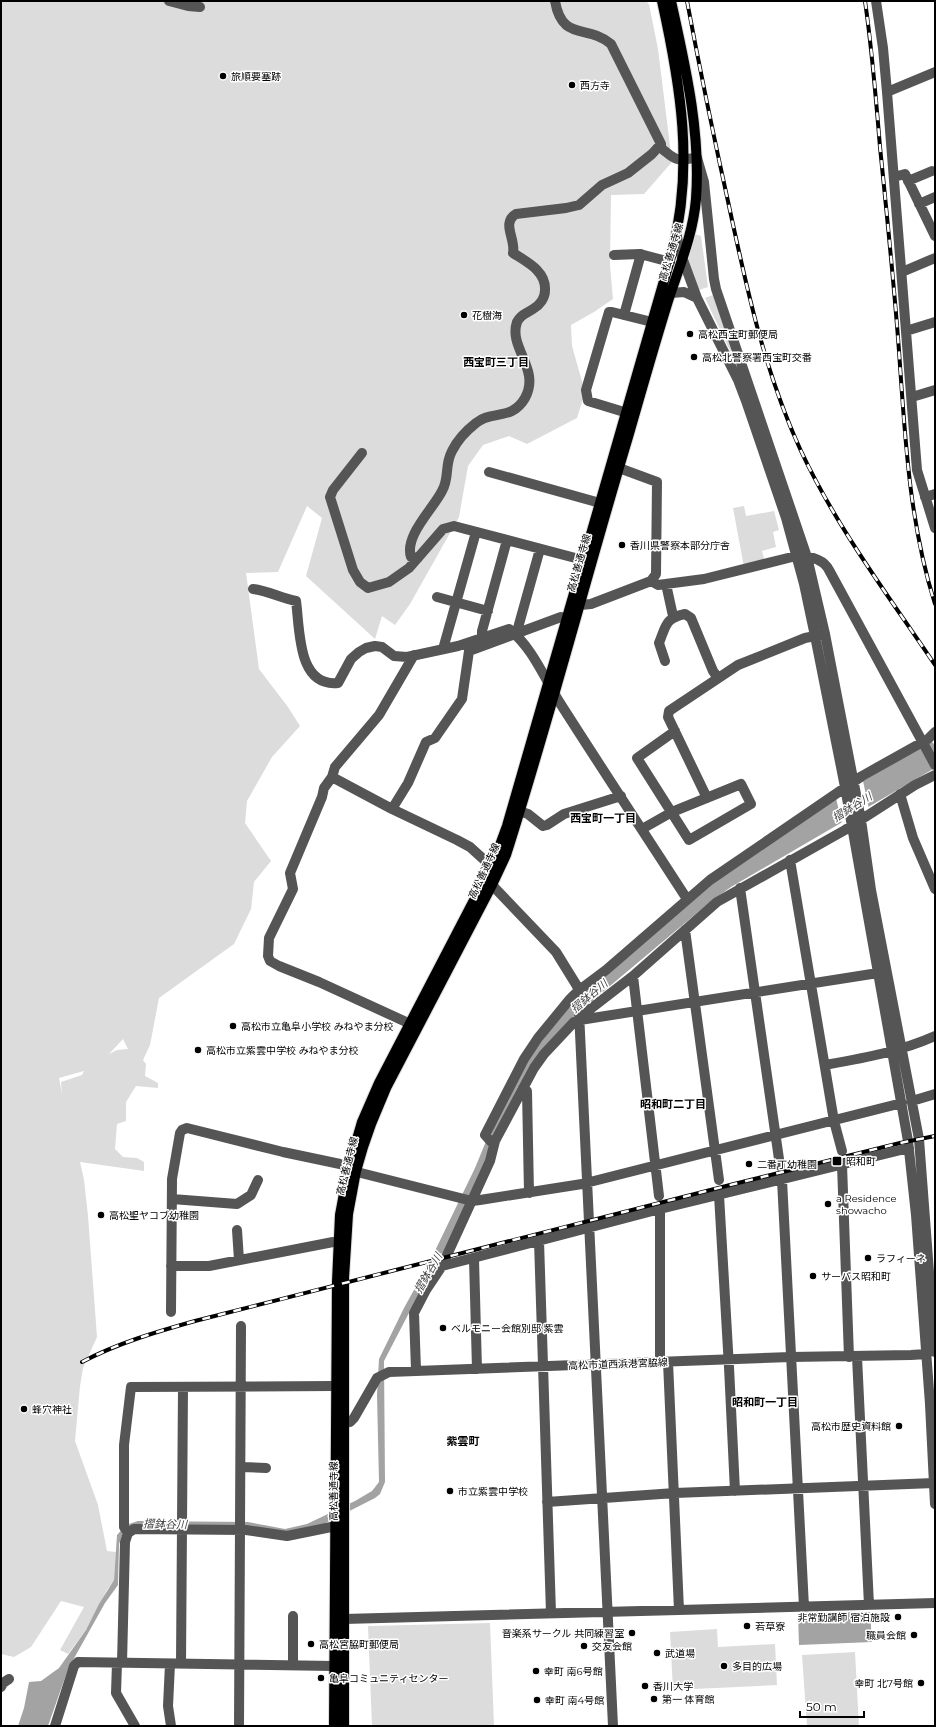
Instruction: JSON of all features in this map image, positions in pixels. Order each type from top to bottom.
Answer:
[{"type":"main road","name":"高松善通寺線","points":[[344,1726],[344,1619],[338,1245],[340,1215],[353,1169],[362,1122],[379,1084],[414,1025],[492,885],[506,855],[619,468],[652,322],[677,236],[681,204],[684,159],[681,98],[662,1]]},
{"type":"main road","name":"高松善通寺線","points":[[414,1025],[491,866],[507,826],[600,503],[690,237],[694,218],[696,196],[697,158],[686,71],[671,1]]},
{"type":"main road","name":"高松善通寺線","points":[[334,1726],[336,1526],[340,1422]]},
{"type":"street","points":[[169,1],[188,6],[200,7]]},
{"type":"street","points":[[555,1],[557,14],[566,25],[581,32],[603,36],[611,44],[662,149],[670,157],[677,160],[697,158],[704,182],[716,289],[807,557],[820,636],[849,787],[871,890],[897,1051],[907,1102],[920,1151],[935,1344],[931,1353],[935,1504]]},
{"type":"street","points":[[876,1],[883,48],[887,92],[917,470],[924,497],[935,528]]},
{"type":"street","points":[[887,92],[935,72]]},
{"type":"street","points":[[418,558],[411,557],[409,550],[415,532],[442,491],[447,479],[446,466],[452,450],[477,422],[489,417],[504,415],[515,409],[525,398],[530,383],[529,370],[515,336],[517,323],[522,314],[541,302],[545,293],[545,285],[543,277],[537,269],[513,253],[509,222],[516,214],[579,205],[602,185],[628,173],[652,154],[660,144]]},
{"type":"street","points":[[908,180],[932,171]]},
{"type":"street","points":[[894,178],[905,174],[935,236]]},
{"type":"street","points":[[919,204],[935,197]]},
{"type":"street","points":[[677,236],[682,260],[697,298],[743,394],[786,518],[820,636]]},
{"type":"street","points":[[614,255],[641,254],[670,262]]},
{"type":"street","points":[[624,315],[641,254]]},
{"type":"street","points":[[902,272],[935,258]]},
{"type":"street","points":[[671,293],[684,292],[697,298]]},
{"type":"street","points":[[630,414],[588,401],[586,394],[608,315],[612,312],[652,322]]},
{"type":"street","points":[[906,331],[935,322]]},
{"type":"street","points":[[912,397],[935,390]]},
{"type":"street","points":[[362,452],[333,490],[330,497],[353,570],[360,582],[368,588],[389,582],[409,568],[443,529],[454,526],[583,560]]},
{"type":"street","points":[[580,605],[591,604],[651,581],[656,574],[657,482],[619,468]]},
{"type":"street","points":[[490,472],[600,503]]},
{"type":"street","points":[[924,497],[935,494]]},
{"type":"street","points":[[442,649],[476,532]]},
{"type":"street","points":[[482,637],[482,631],[507,540]]},
{"type":"street","points":[[516,635],[540,549]]},
{"type":"street","points":[[651,581],[658,585],[704,579],[796,556],[807,557],[826,564],[935,765]]},
{"type":"street","points":[[666,584],[673,616]]},
{"type":"street","points":[[253,589],[265,590],[283,598],[296,601],[303,658],[309,670],[317,678],[325,682],[338,683],[351,659],[366,648],[375,646],[382,647],[394,656],[407,657],[458,646],[509,629],[532,654],[554,693],[622,796],[687,899]]},
{"type":"street","points":[[437,597],[488,611]]},
{"type":"street","points":[[665,661],[659,643],[673,616],[685,614],[691,618],[713,671],[718,678]]},
{"type":"street","points":[[392,809],[408,783],[426,742],[435,738],[462,699],[469,651],[516,635],[561,617],[566,619]]},
{"type":"street","points":[[707,798],[668,717],[669,711],[738,665],[804,638],[820,636]]},
{"type":"street","points":[[414,655],[378,715],[335,767],[332,776],[324,788],[322,797],[290,873],[293,889],[269,938],[268,956],[270,961],[280,966],[414,1025]]},
{"type":"street","points":[[642,828],[672,812],[741,784],[752,804],[689,840],[672,812],[637,758],[675,731]]},
{"type":"street","points":[[491,1142],[486,1135],[524,1059],[538,1038],[570,998],[606,970],[710,880],[849,787],[924,744],[935,732]]},
{"type":"street","points":[[416,1370],[414,1313],[426,1290],[442,1266],[490,1161],[491,1142],[534,1068],[544,1054],[579,1016],[633,976],[717,902],[915,785],[935,775]]},
{"type":"street","points":[[332,776],[392,809],[463,844],[491,866]]},
{"type":"street","points":[[902,793],[913,838],[935,889]]},
{"type":"street","points":[[519,811],[528,814],[544,826],[564,814],[622,796]]},
{"type":"street","points":[[856,820],[878,973],[890,1038],[897,1051],[897,1074],[907,1102],[909,1148],[931,1353],[930,1356],[935,1362]]},
{"type":"street","points":[[790,860],[834,1121],[842,1151]]},
{"type":"street","points":[[492,885],[556,952],[577,986],[614,1726]]},
{"type":"street","points":[[740,888],[780,1166]]},
{"type":"street","points":[[685,930],[719,1180]]},
{"type":"street","points":[[579,1016],[638,1011],[878,973]]},
{"type":"street","points":[[633,976],[659,1196]]},
{"type":"street","points":[[825,1065],[897,1051],[935,1036]]},
{"type":"street","points":[[523,1088],[527,1091],[530,1193]]},
{"type":"street","points":[[171,1312],[172,1179],[180,1133],[182,1130],[187,1128],[283,1152],[340,1164],[353,1169],[471,1200],[530,1193],[588,1183],[935,1094]]},
{"type":"street","points":[[442,1266],[660,1209],[909,1148]]},
{"type":"street","points":[[842,1165],[853,1357],[864,1485],[869,1605]]},
{"type":"street","points":[[172,1199],[237,1204],[251,1195],[258,1180]]},
{"type":"street","points":[[782,1180],[804,1607]]},
{"type":"street","points":[[718,1195],[734,1491]]},
{"type":"street","points":[[660,1209],[664,1362],[675,1493],[679,1610]]},
{"type":"street","points":[[237,1230],[239,1260]]},
{"type":"street","points":[[539,1241],[551,1613]]},
{"type":"street","points":[[171,1266],[208,1266],[333,1242]]},
{"type":"street","points":[[474,1258],[477,1368]]},
{"type":"street","points":[[239,1726],[241,1326]]},
{"type":"street","name":"高松市道西浜港宮脇線","points":[[340,1422],[350,1422],[354,1418],[373,1384],[380,1376],[389,1372],[728,1361],[791,1357],[853,1357],[931,1353]]},
{"type":"street","points":[[135,1726],[116,1693],[120,1663],[126,1530],[124,1445],[131,1387],[333,1386]]},
{"type":"street","points":[[181,1664],[183,1387]]},
{"type":"street","points":[[241,1467],[266,1468]]},
{"type":"street","points":[[547,1502],[675,1493],[934,1482]]},
{"type":"street","points":[[126,1530],[182,1526],[241,1526],[287,1536],[336,1526]]},
{"type":"street","points":[[344,1619],[935,1603]]},
{"type":"street","points":[[293,1616],[293,1666]]},
{"type":"street","points":[[55,1726],[74,1666],[78,1662],[334,1666]]},
{"type":"street","points":[[170,1664],[168,1706],[171,1726]]},
{"type":"street","points":[[1,1687],[3,1683],[9,1679]]},
{"type":"shaded area","points":[[1,1],[646,1],[649,4],[658,49],[672,162],[644,194],[611,195],[610,265],[613,299],[571,325],[572,346],[585,392],[577,418],[527,444],[509,436],[483,445],[468,466],[459,517],[410,604],[395,625],[382,616],[375,639],[306,576],[322,518],[307,506],[278,572],[246,573],[259,669],[288,707],[300,726],[272,757],[247,801],[245,823],[271,861],[254,882],[251,909],[234,944],[159,998],[150,1045],[143,1060],[146,1064],[145,1076],[158,1083],[158,1088],[136,1086],[126,1102],[126,1121],[117,1124],[115,1149],[123,1157],[137,1158],[144,1162],[144,1171],[80,1162],[84,1180],[88,1216],[97,1337],[83,1368],[75,1441],[98,1505],[107,1551],[116,1552],[114,1580],[107,1590],[86,1630],[68,1654],[60,1650],[84,1607],[61,1601],[31,1647],[14,1657],[1,1654]],"holes":[[[123,1039],[128,1049],[117,1050],[109,1054]],[[84,1071],[82,1075],[61,1082],[62,1094],[59,1078]]]},
{"type":"shaded area","points":[[695,234],[701,236],[708,287],[699,290],[687,262]]},
{"type":"shaded area","points":[[713,295],[732,350],[730,351],[705,298]]},
{"type":"shaded area","points":[[744,506],[746,516],[774,511],[779,530],[773,532],[776,547],[762,551],[765,562],[744,567],[733,508]]},
{"type":"shaded area","points":[[490,1623],[494,1726],[372,1726],[368,1626]]},
{"type":"shaded area","name":"多目的広場","points":[[717,1629],[718,1647],[775,1644],[777,1685],[673,1690],[670,1632]]},
{"type":"shaded area","points":[[855,1652],[859,1726],[807,1726],[802,1655]]},
{"type":"water","name":"摺鉢谷川","points":[[932,742],[935,744],[935,768],[731,887],[710,902],[573,1017],[542,1051],[486,1162],[445,1249],[384,1361],[385,1482],[380,1494],[322,1525],[286,1533],[123,1533],[119,1544],[118,1585],[105,1603],[68,1669],[48,1726],[18,1726],[24,1708],[29,1682],[41,1681],[59,1668],[86,1630],[99,1604],[114,1580],[117,1535],[126,1525],[138,1521],[248,1522],[285,1529],[307,1524],[355,1501],[372,1491],[379,1482],[377,1395],[379,1359],[404,1308],[432,1257],[475,1168],[489,1134],[524,1065],[572,1001],[715,881],[889,763]]},
{"type":"water","points":[[870,1612],[872,1642],[799,1645],[798,1613]]},
{"type":"pier","points":[[863,781],[869,809],[842,824],[836,798]]},
{"type":"pier","points":[[444,1253],[440,1262],[425,1266],[430,1256]]},
{"type":"railway","points":[[687,1],[750,300],[767,361],[788,422],[815,479],[847,534],[935,665]]},
{"type":"railway","points":[[865,1],[874,74],[893,274],[906,447],[919,542],[935,604]]},
{"type":"railway","points":[[82,1362],[123,1344],[195,1321],[734,1184],[900,1143],[935,1136]]},
{"type":"place","name":"旅順要塞跡","points":[[223,76]]},
{"type":"place","name":"西方寺","points":[[572,85]]},
{"type":"place","name":"花樹海","points":[[464,315]]},
{"type":"place","name":"高松西宝町郵便局","points":[[690,334]]},
{"type":"place","name":"高松北警察署西宝町交番","points":[[694,357]]},
{"type":"place","name":"香川県警察本部分庁舎","points":[[622,545]]},
{"type":"place","name":"高松市立亀阜小学校 みねやま分校","points":[[233,1026]]},
{"type":"place","name":"高松市立紫雲中学校 みねやま分校","points":[[198,1050]]},
{"type":"place","name":"昭和町","points":[[837,1161]]},
{"type":"place","name":"二番丁幼稚園","points":[[749,1164]]},
{"type":"place","name":"a Residence showacho","points":[[828,1204]]},
{"type":"place","name":"高松聖ヤコブ幼稚園","points":[[101,1215]]},
{"type":"place","name":"ラフィーネ","points":[[868,1258]]},
{"type":"place","name":"サーパス昭和町","points":[[813,1276]]},
{"type":"place","name":"ベルモニー会館別邸 紫雲","points":[[443,1328]]},
{"type":"place","name":"蜂穴神社","points":[[24,1409]]},
{"type":"place","name":"高松市歴史資料館","points":[[899,1426]]},
{"type":"place","name":"市立紫雲中学校","points":[[450,1491]]},
{"type":"place","name":"非常勤講師 宿泊施設","points":[[898,1617]]},
{"type":"place","name":"若草寮","points":[[747,1626]]},
{"type":"place","name":"音楽系サークル 共同練習室","points":[[632,1633]]},
{"type":"place","name":"職員会館","points":[[914,1635]]},
{"type":"place","name":"高松宮脇町郵便局","points":[[311,1644]]},
{"type":"place","name":"交友会館","points":[[584,1646]]},
{"type":"place","name":"武道場","points":[[657,1653]]},
{"type":"place","name":"多目的広場","points":[[724,1666]]},
{"type":"place","name":"幸町 南6号館","points":[[536,1671]]},
{"type":"place","name":"亀阜コミュニティセンター","points":[[321,1678]]},
{"type":"place","name":"幸町 北7号館","points":[[921,1683]]},
{"type":"place","name":"香川大学","points":[[645,1686]]},
{"type":"place","name":"第一 体育館","points":[[654,1699]]},
{"type":"place","name":"幸町 南4号館","points":[[537,1700]]},
{"type":"district","name":"西宝町三丁目","points":[[496,362]]},
{"type":"district","name":"西宝町一丁目","points":[[603,818]]},
{"type":"district","name":"昭和町二丁目","points":[[673,1104]]},
{"type":"district","name":"昭和町一丁目","points":[[765,1402]]},
{"type":"district","name":"紫雲町","points":[[463,1441]]}]
